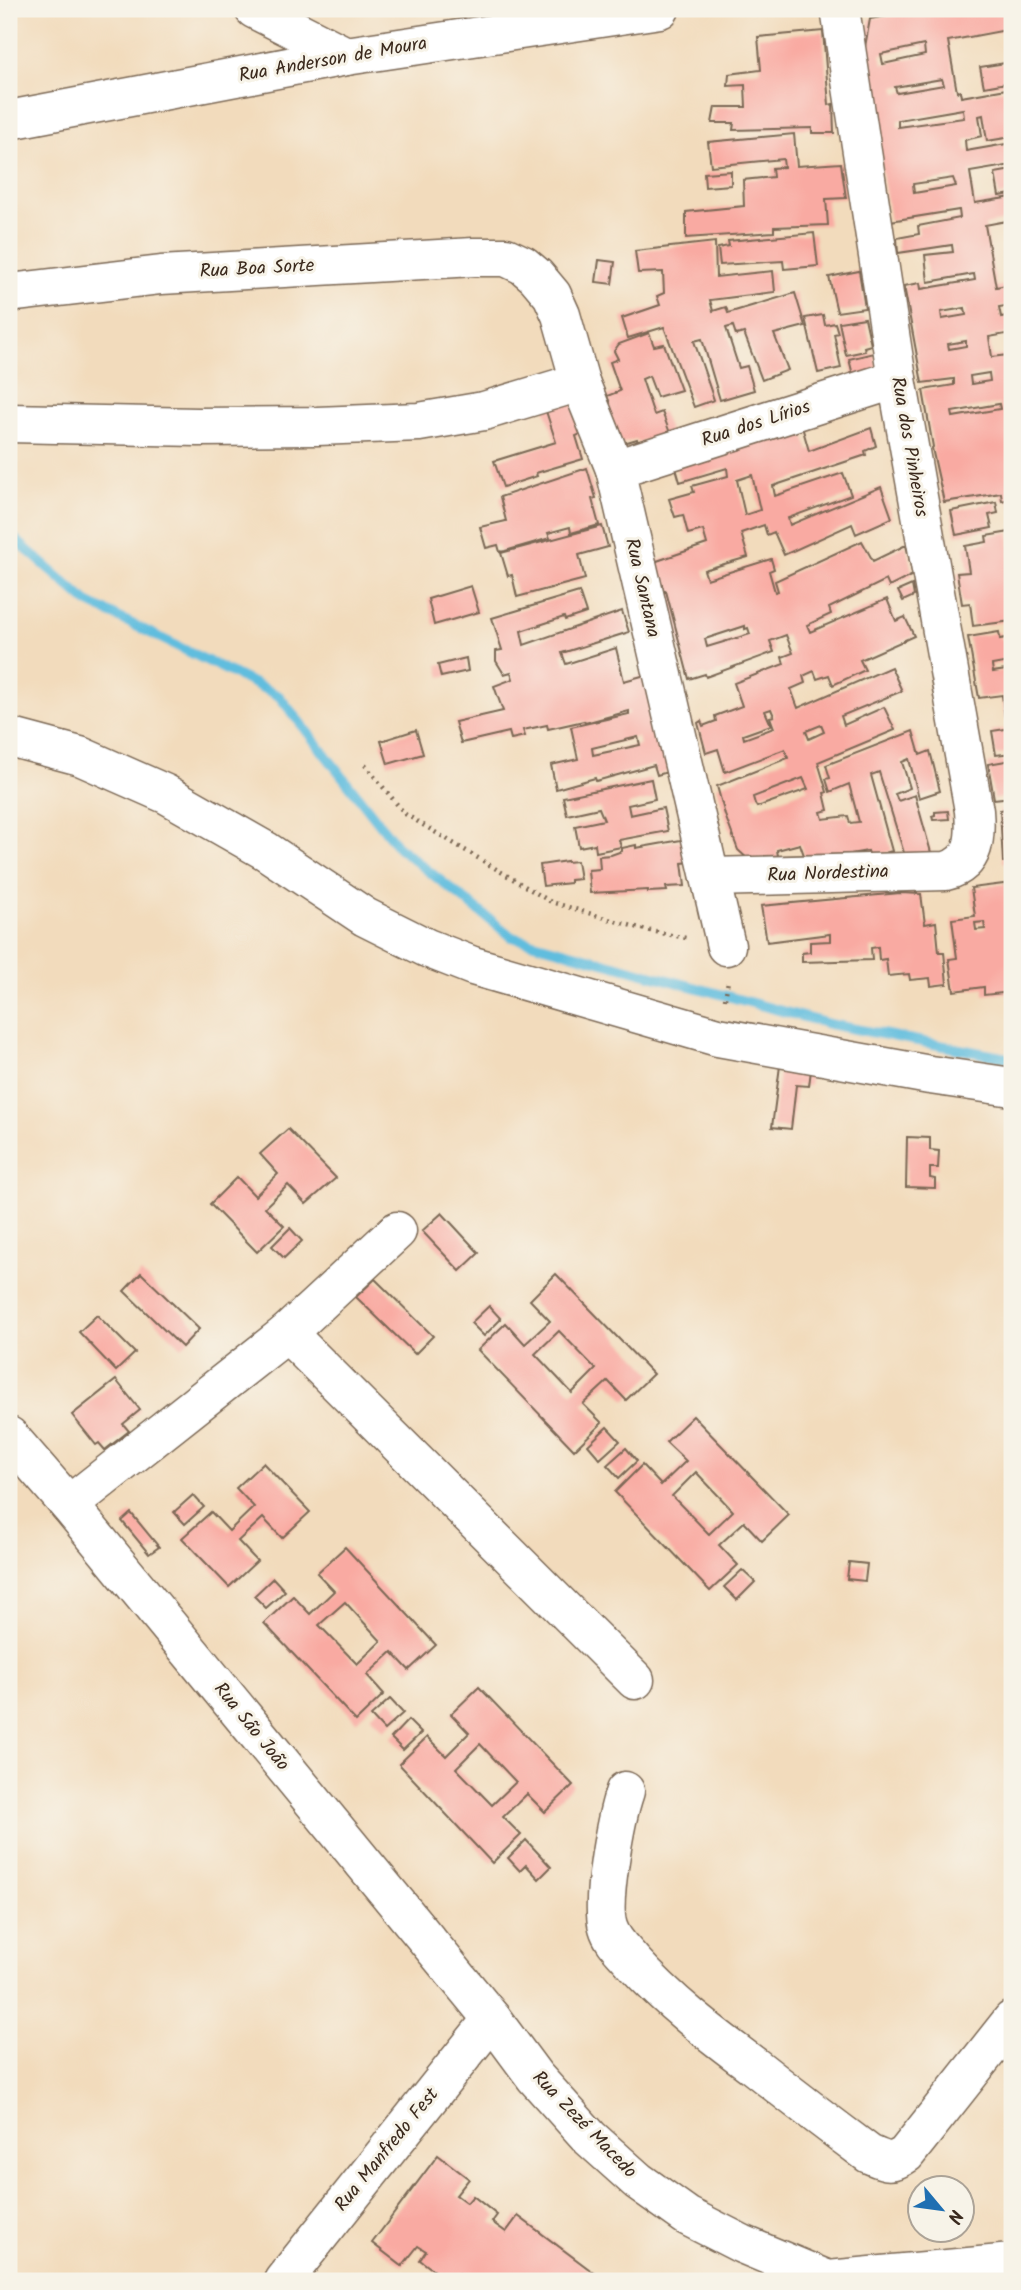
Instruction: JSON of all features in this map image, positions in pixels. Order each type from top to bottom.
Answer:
[{"type":"street","points":[[254,9],[346,56]]},
{"type":"street","name":"Rua Anderson de Moura","points":[[9,120],[530,18],[660,9]]},
{"type":"street","name":"Rua dos Pinheiros","points":[[840,9],[897,379],[974,811],[976,837],[971,850],[957,868],[946,871]]},
{"type":"street","name":"Rua Boa Sorte","points":[[9,293],[160,275],[506,257]]},
{"type":"street","name":"Rua Santana","points":[[506,257],[523,265],[552,295],[561,315],[580,382],[615,469],[726,946]]},
{"type":"street","name":"Rua dos Lírios","points":[[615,469],[897,379]]},
{"type":"street","points":[[9,423],[211,427],[419,422],[484,411],[580,382]]},
{"type":"street","points":[[9,737],[80,756],[166,794],[265,851],[365,917],[427,948],[473,966],[718,1037],[1012,1087]]},
{"type":"street","name":"Rua Nordestina","points":[[710,877],[946,871]]},
{"type":"street","points":[[69,1505],[287,1332],[397,1231]]},
{"type":"street","points":[[287,1332],[635,1680]]},
{"type":"street","name":"Rua São João","points":[[9,1436],[69,1505],[492,2019]]},
{"type":"street","points":[[625,1791],[618,1812],[610,1857],[607,1904],[607,1926],[616,1942],[656,1987],[710,2034],[869,2154],[884,2161],[896,2161],[906,2154],[1012,2020]]},
{"type":"street","name":"Rua Zezé Macedo","points":[[492,2019],[553,2097],[590,2138],[638,2181],[687,2216],[742,2244],[828,2280],[1012,2263]]},
{"type":"street","name":"Rua Manfredo Fest","points":[[282,2281],[492,2019]]},
{"type":"path","points":[[365,765],[405,814],[551,902],[646,930],[726,946]]},
{"type":"building","points":[[925,9],[1012,9],[1012,29],[948,41],[957,92],[960,91],[961,97],[1012,88],[1012,137],[987,141],[983,115],[979,116],[982,136],[965,140],[966,151],[1012,143],[1012,165],[970,172],[975,203],[1012,197],[1012,220],[985,225],[996,287],[1012,284],[1012,305],[999,307],[1001,317],[1012,315],[1012,333],[989,337],[992,357],[1008,355],[1009,362],[1012,361],[1012,509],[1009,499],[1002,501],[1001,493],[944,502],[923,390],[954,385],[954,379],[922,383],[904,286],[920,283],[921,289],[975,280],[974,274],[928,282],[925,255],[953,252],[952,245],[898,253],[897,238],[919,234],[918,226],[960,218],[959,210],[890,221],[863,58],[870,19]],"holes":[[[924,45],[925,55],[883,64],[881,54]],[[942,79],[944,85],[897,93],[895,87]],[[963,109],[964,118],[898,127],[898,120]],[[953,178],[956,186],[914,193],[913,184]],[[965,308],[966,315],[942,319],[941,312]],[[966,341],[966,346],[949,349],[948,344]],[[989,373],[990,381],[971,384],[970,376]],[[999,404],[1000,409],[953,417],[952,412]]]},
{"type":"building","points":[[823,31],[829,105],[833,104],[834,133],[812,133],[812,128],[733,130],[734,123],[712,123],[715,107],[746,107],[745,85],[728,86],[729,74],[761,70],[758,37]]},
{"type":"building","points":[[1012,62],[1012,82],[984,87],[980,67]]},
{"type":"building","points":[[794,134],[797,166],[841,163],[846,198],[826,199],[828,225],[774,227],[774,232],[686,238],[686,212],[744,206],[743,180],[773,177],[772,168],[784,167],[783,159],[711,166],[708,142]]},
{"type":"building","points":[[1012,170],[1012,194],[999,196],[995,173]]},
{"type":"building","points":[[731,171],[731,185],[705,187],[704,173]]},
{"type":"building","points":[[814,233],[818,266],[784,269],[783,261],[720,265],[718,248],[729,246],[728,241]]},
{"type":"building","points":[[715,242],[716,277],[773,271],[775,292],[710,300],[713,311],[726,307],[728,313],[795,293],[805,326],[774,334],[788,370],[762,380],[744,333],[736,335],[733,326],[726,328],[739,368],[747,366],[754,390],[720,400],[702,339],[694,341],[714,400],[694,407],[664,327],[628,338],[622,318],[660,305],[657,296],[664,293],[663,272],[638,273],[635,251]]},
{"type":"building","points":[[599,260],[615,262],[612,284],[596,282]]},
{"type":"building","points":[[859,271],[865,308],[837,312],[829,277]]},
{"type":"building","points":[[823,315],[825,325],[835,323],[838,333],[834,334],[841,368],[818,373],[805,318]]},
{"type":"building","points":[[865,318],[871,345],[864,347],[865,351],[846,355],[839,322]]},
{"type":"building","points":[[649,333],[654,346],[664,344],[681,390],[657,397],[649,376],[642,379],[654,415],[662,412],[670,433],[638,443],[637,439],[617,445],[604,405],[610,403],[607,396],[620,391],[610,362],[618,359],[614,351],[619,344]]},
{"type":"building","points":[[874,353],[879,374],[854,379],[849,359]]},
{"type":"building","points":[[572,400],[581,434],[576,436],[583,459],[536,473],[537,476],[503,487],[494,461],[556,442],[545,408]]},
{"type":"building","points":[[801,423],[809,451],[871,428],[876,446],[865,451],[866,455],[773,486],[775,496],[843,473],[851,495],[788,518],[790,525],[881,487],[892,518],[856,534],[852,524],[784,555],[774,532],[767,535],[764,525],[741,533],[748,557],[704,570],[707,579],[771,559],[774,569],[769,571],[775,592],[778,591],[775,581],[862,541],[873,561],[906,545],[913,575],[889,587],[886,580],[829,608],[831,614],[807,625],[810,632],[887,599],[896,621],[905,617],[914,636],[860,660],[865,670],[833,685],[829,675],[817,679],[814,671],[803,676],[805,683],[791,689],[798,708],[891,667],[902,691],[841,716],[844,725],[884,707],[895,730],[818,762],[827,792],[824,793],[828,810],[821,812],[823,819],[848,816],[850,823],[859,822],[849,784],[830,792],[826,765],[913,731],[920,755],[930,751],[940,791],[919,798],[909,759],[902,762],[910,788],[895,794],[898,801],[915,795],[932,856],[905,856],[879,772],[871,775],[892,851],[870,857],[868,851],[850,854],[851,861],[805,858],[800,844],[777,850],[779,862],[749,860],[738,850],[717,786],[788,758],[785,749],[725,772],[718,749],[706,753],[698,723],[701,721],[703,726],[716,721],[715,716],[742,706],[734,683],[784,664],[782,657],[793,653],[786,635],[770,641],[774,652],[706,677],[705,674],[689,679],[666,591],[664,592],[654,562],[707,544],[703,530],[688,534],[683,515],[675,517],[669,499],[694,492],[692,486],[728,476],[727,468],[680,482],[674,461]],"holes":[[[752,475],[760,510],[745,515],[737,480]],[[745,626],[750,634],[707,647],[705,639]],[[771,709],[774,716],[770,717],[774,728],[744,739],[743,735],[771,725],[765,711]],[[821,725],[824,732],[809,739],[806,731]],[[803,778],[808,789],[757,807],[753,797]]]},
{"type":"building","points":[[587,468],[596,498],[592,499],[599,525],[571,533],[570,527],[548,533],[550,538],[505,551],[500,552],[498,545],[486,548],[480,527],[506,521],[500,497]]},
{"type":"building","points":[[996,502],[998,513],[989,515],[992,528],[956,535],[951,511]]},
{"type":"building","points":[[602,526],[608,547],[579,555],[585,579],[517,597],[512,575],[508,576],[501,553]]},
{"type":"building","points":[[1010,532],[1012,621],[973,626],[970,603],[962,604],[957,573],[969,572],[965,546],[987,542],[986,536]]},
{"type":"building","points":[[912,585],[914,596],[903,601],[898,591]]},
{"type":"building","points":[[471,586],[479,612],[434,625],[428,599]]},
{"type":"building","points":[[579,592],[586,613],[521,631],[524,645],[622,611],[629,632],[562,653],[566,664],[616,648],[624,681],[649,674],[675,770],[657,775],[654,765],[556,789],[551,765],[578,759],[571,727],[629,714],[629,711],[585,723],[584,721],[548,729],[547,725],[523,730],[525,736],[511,739],[509,732],[461,743],[455,722],[503,711],[494,686],[513,679],[511,672],[504,674],[496,661],[496,651],[502,650],[492,618]],"holes":[[[638,737],[640,745],[593,755],[592,748]]]},
{"type":"building","points":[[999,632],[1000,639],[1012,637],[1012,668],[1010,662],[992,665],[993,672],[1012,669],[1012,717],[1005,718],[1002,695],[979,698],[968,637]]},
{"type":"building","points":[[466,658],[468,671],[441,677],[438,665]]},
{"type":"building","points":[[1012,728],[1012,753],[996,755],[992,731]]},
{"type":"building","points":[[416,730],[423,754],[388,764],[381,741]]},
{"type":"building","points":[[1012,760],[1012,797],[994,799],[988,764]]},
{"type":"building","points":[[651,779],[655,799],[628,805],[630,815],[663,808],[668,831],[619,840],[621,847],[596,852],[595,844],[579,847],[575,826],[604,820],[599,808],[567,815],[563,797]]},
{"type":"building","points":[[1012,808],[1012,862],[1003,862],[1000,810]]},
{"type":"building","points":[[948,811],[949,819],[933,820],[935,812]]},
{"type":"building","points":[[696,840],[700,861],[682,863],[685,886],[666,887],[667,891],[590,893],[588,870],[600,869],[599,856],[611,855],[622,851],[622,848],[636,845],[636,848]]},
{"type":"building","points":[[577,861],[580,879],[543,886],[540,865]]},
{"type":"building","points":[[1012,883],[1012,992],[984,995],[984,987],[954,991],[949,959],[957,958],[952,919],[975,916],[971,888]],"holes":[[[984,922],[985,929],[976,930],[975,923]]]},
{"type":"building","points":[[900,893],[921,894],[925,924],[936,922],[939,952],[944,952],[947,984],[931,986],[930,978],[910,980],[909,974],[888,976],[886,959],[879,960],[878,947],[871,948],[872,960],[802,962],[802,953],[810,952],[810,942],[830,941],[830,934],[767,942],[761,906]]},
{"type":"building","points":[[781,1058],[812,1062],[809,1086],[796,1085],[791,1129],[772,1127]]},
{"type":"building","points":[[288,1129],[336,1178],[306,1204],[288,1185],[265,1207],[284,1226],[257,1252],[210,1204],[237,1177],[255,1196],[278,1174],[260,1154]]},
{"type":"building","points":[[907,1137],[930,1138],[930,1150],[939,1151],[938,1168],[930,1168],[930,1178],[935,1179],[935,1188],[906,1187]]},
{"type":"building","points":[[1010,1187],[1012,1269],[1007,1269]]},
{"type":"building","points":[[442,1213],[479,1253],[460,1271],[422,1231]]},
{"type":"building","points":[[290,1228],[302,1241],[284,1258],[272,1246]]},
{"type":"building","points":[[141,1273],[199,1329],[182,1347],[124,1291]]},
{"type":"building","points":[[556,1274],[653,1374],[626,1400],[608,1381],[583,1404],[602,1423],[574,1450],[478,1350],[506,1323],[525,1344],[550,1321],[530,1300]],"holes":[[[559,1331],[596,1369],[572,1393],[535,1354]]]},
{"type":"building","points":[[375,1279],[433,1336],[415,1354],[356,1297]]},
{"type":"building","points":[[489,1306],[501,1319],[484,1336],[471,1323]]},
{"type":"building","points":[[97,1315],[135,1353],[116,1371],[79,1332]]},
{"type":"building","points":[[116,1380],[140,1410],[123,1424],[129,1431],[105,1450],[99,1443],[96,1445],[72,1415]]},
{"type":"building","points":[[693,1416],[789,1515],[762,1541],[744,1522],[719,1545],[738,1565],[710,1591],[615,1492],[642,1465],[661,1485],[686,1461],[666,1442]],"holes":[[[696,1472],[733,1511],[709,1534],[672,1496]]]},
{"type":"building","points":[[607,1427],[620,1441],[600,1459],[588,1445]]},
{"type":"building","points":[[626,1448],[637,1461],[619,1478],[607,1465]]},
{"type":"building","points":[[263,1463],[310,1512],[282,1538],[263,1518],[238,1541],[257,1561],[229,1587],[182,1538],[211,1512],[229,1531],[254,1507],[236,1488]]},
{"type":"building","points":[[193,1495],[204,1507],[185,1524],[174,1512]]},
{"type":"building","points":[[131,1513],[159,1547],[149,1554],[122,1521]]},
{"type":"building","points":[[345,1547],[436,1645],[409,1670],[392,1652],[367,1675],[384,1694],[356,1721],[264,1623],[293,1596],[310,1614],[334,1591],[317,1573]],"holes":[[[345,1602],[381,1641],[357,1664],[319,1625]]]},
{"type":"building","points":[[849,1562],[867,1564],[865,1581],[847,1579]]},
{"type":"building","points":[[742,1570],[755,1582],[737,1600],[724,1587]]},
{"type":"building","points":[[273,1578],[285,1591],[266,1608],[254,1596]]},
{"type":"building","points":[[479,1687],[573,1785],[545,1812],[527,1794],[503,1817],[521,1835],[492,1863],[399,1764],[427,1737],[446,1756],[469,1733],[451,1714]],"holes":[[[480,1744],[516,1782],[492,1805],[456,1768]]]},
{"type":"building","points":[[390,1699],[403,1713],[384,1730],[371,1716]]},
{"type":"building","points":[[408,1720],[421,1733],[403,1750],[391,1738]]},
{"type":"building","points":[[526,1840],[551,1867],[539,1879],[526,1865],[520,1871],[508,1858]]},
{"type":"building","points":[[438,2155],[469,2179],[456,2195],[467,2203],[473,2196],[497,2215],[492,2222],[506,2232],[518,2216],[605,2281],[468,2281],[458,2274],[453,2281],[448,2281],[420,2260],[426,2251],[418,2246],[402,2266],[372,2243]]},
{"type":"waterway","points":[[9,534],[87,602],[279,696],[398,847],[512,937],[829,1024],[1012,1059]]}]
